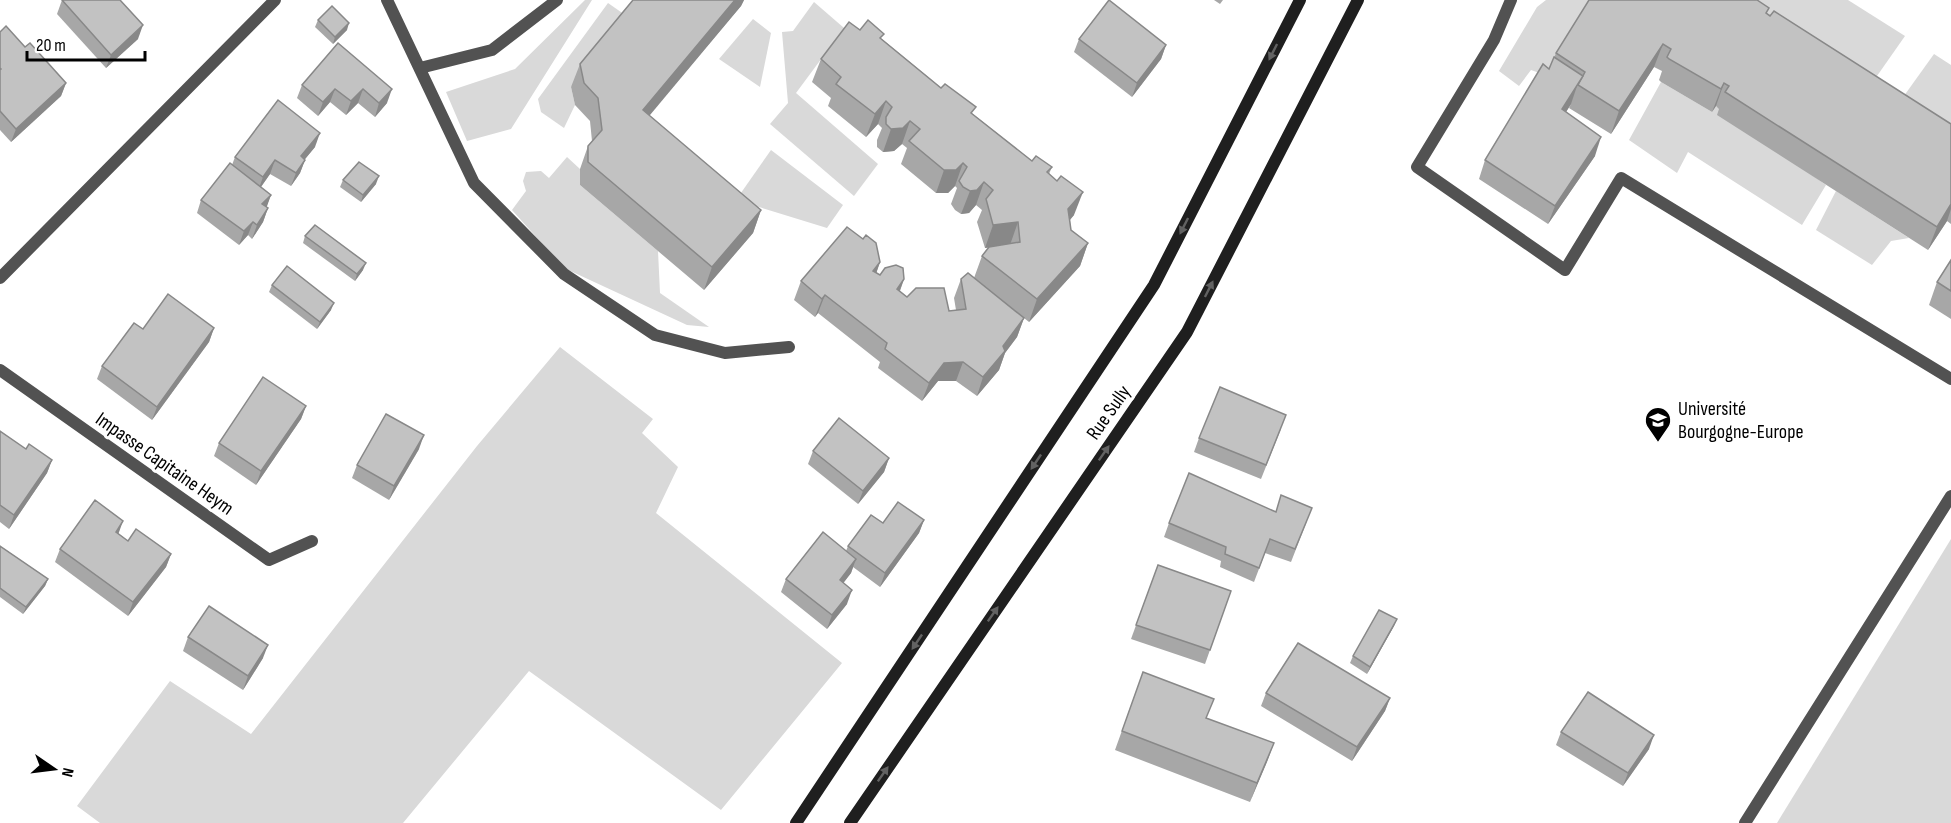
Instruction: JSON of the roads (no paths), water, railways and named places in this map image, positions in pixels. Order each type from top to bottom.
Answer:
[{"type":"main road","name":"Rue Sully","points":[[796,823],[1154,285],[1300,0]]},
{"type":"main road","name":"Rue Sully","points":[[850,823],[1187,332],[1358,0]]},
{"type":"street","points":[[0,278],[275,0]]},
{"type":"street","points":[[387,0],[474,183],[564,274],[655,335],[724,353],[789,347]]},
{"type":"street","points":[[420,68],[492,50],[556,0]]},
{"type":"street","points":[[1511,0],[1494,40],[1417,167],[1565,270],[1621,178],[1951,379]]},
{"type":"street","name":"Impasse Capitaine Heym","points":[[0,370],[269,560],[312,541]]},
{"type":"street","points":[[1745,823],[1951,496]]},
{"type":"place","name":"Université Bourgogne-Europe","points":[[1658,443]]}]
